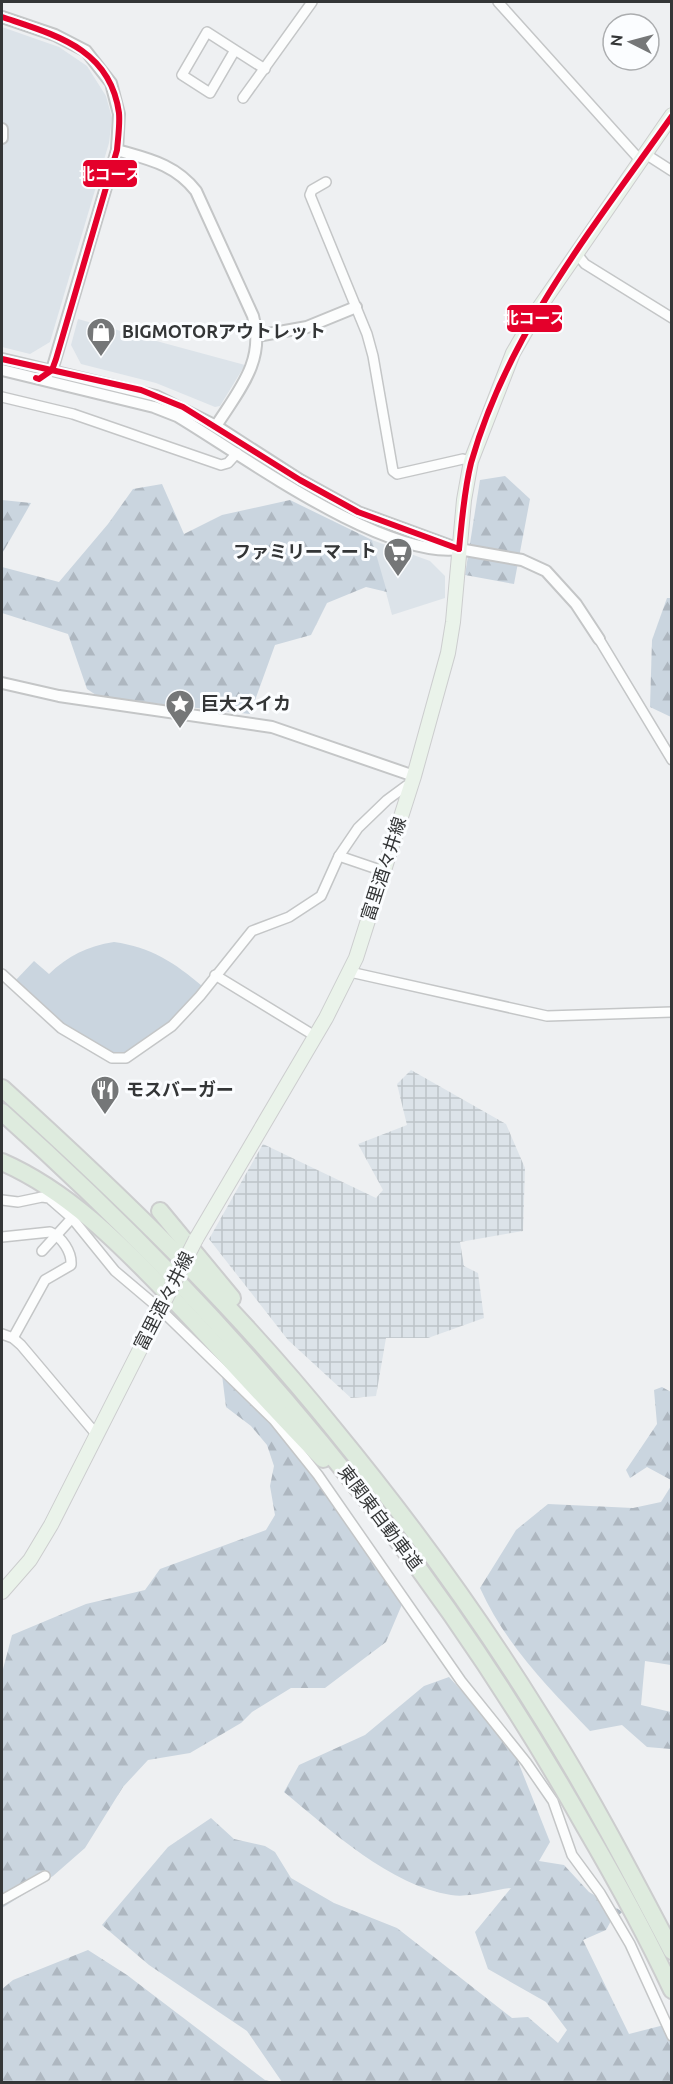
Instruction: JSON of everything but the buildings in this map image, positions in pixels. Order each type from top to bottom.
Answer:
[{"type":"highway","name":"東関東自動車道","points":[[2,1088],[74,1153],[148,1227],[334,1428],[407,1537],[523,1722],[614,1877],[672,1989]]},
{"type":"highway","name":"東関東自動車道","points":[[2,1112],[120,1223],[231,1337],[285,1397],[388,1526],[407,1537],[540,1714],[628,1868],[672,1951]]},
{"type":"highway","points":[[2,1162],[24,1172],[86,1214],[125,1251],[388,1526]]},
{"type":"highway","points":[[160,1211],[261,1333],[297,1386]]},
{"type":"main road","name":"富里酒々井線","points":[[2,1592],[30,1560],[40,1544],[196,1239],[350,972],[413,781],[448,653],[464,500],[471,461],[520,339],[576,253],[672,115]]},
{"type":"street","points":[[243,98],[312,2]]},
{"type":"street","points":[[498,2],[642,157],[672,171]]},
{"type":"street","points":[[2,17],[66,40],[86,51],[96,60],[111,83],[120,124],[117,150],[52,370],[39,379]]},
{"type":"street","points":[[235,50],[210,93],[182,75],[207,32],[265,69]]},
{"type":"street","points":[[2,129],[2,138]]},
{"type":"street","points":[[117,150],[168,165],[180,173],[196,191],[253,316],[258,336],[251,372],[216,426]]},
{"type":"street","points":[[326,182],[312,190],[310,195],[373,356],[393,471],[397,474],[462,459],[471,461]]},
{"type":"street","points":[[576,253],[585,264],[672,318]]},
{"type":"street","points":[[258,336],[307,327],[356,308]]},
{"type":"street","points":[[2,359],[141,390],[183,407],[300,480],[358,512],[459,549],[522,560],[546,571],[576,604],[672,760]]},
{"type":"street","points":[[2,370],[154,407],[177,416],[326,507],[388,537],[440,552],[459,549]]},
{"type":"street","points":[[52,370],[59,379],[72,386]]},
{"type":"street","points":[[2,397],[73,414],[221,465],[228,463],[237,453]]},
{"type":"street","points":[[2,683],[59,696],[272,727],[413,781]]},
{"type":"street","points":[[2,974],[50,1020],[118,1059],[126,1058],[172,1026],[252,931],[289,917],[321,896],[339,856],[372,813],[413,781]]},
{"type":"street","points":[[339,856],[382,871]]},
{"type":"street","points":[[350,972],[548,1016],[672,1012]]},
{"type":"street","points":[[215,975],[315,1036]]},
{"type":"street","points":[[2,1200],[18,1202],[42,1197],[49,1198],[72,1218],[115,1271],[161,1306],[274,1420],[318,1475],[461,1681],[526,1762],[553,1801],[572,1855],[600,1893],[630,1944],[672,2036]]},
{"type":"street","points":[[42,1251],[72,1218]]},
{"type":"street","points":[[2,1237],[37,1232],[57,1235],[66,1246],[71,1265],[45,1280],[14,1338]]},
{"type":"street","points":[[2,1334],[14,1338],[96,1434]]},
{"type":"street","points":[[2,1900],[45,1876]]},
{"type":"shaded area","points":[[2,27],[59,47],[87,66],[106,96],[112,118],[109,143],[50,342],[30,354],[2,347]]},
{"type":"shaded area","points":[[78,319],[245,365],[220,406],[215,407],[156,383],[81,364],[71,345]]},
{"type":"shaded area","points":[[372,540],[430,561],[445,576],[445,598],[392,615]]},
{"type":"shaded area","points":[[411,1070],[506,1124],[525,1168],[523,1231],[460,1242],[464,1266],[478,1273],[484,1318],[428,1338],[386,1338],[376,1396],[351,1398],[288,1340],[209,1239],[263,1144],[376,1198],[383,1190],[358,1144],[407,1125],[397,1084]]},
{"type":"green space","points":[[505,476],[530,499],[514,584],[465,575],[480,480]]},
{"type":"green space","points":[[162,484],[184,534],[222,515],[290,500],[372,540],[387,592],[366,587],[327,603],[311,635],[275,645],[250,714],[99,697],[87,689],[68,634],[2,613],[2,567],[59,582],[108,524],[133,489]]},
{"type":"green space","points":[[2,500],[31,503],[3,552],[2,551]]},
{"type":"green space","points":[[667,598],[672,598],[671,717],[650,707],[652,640]]},
{"type":"green space","points":[[114,942],[140,948],[162,957],[202,986],[170,1023],[119,1056],[62,1027],[14,982],[34,961],[49,974],[78,953]]},
{"type":"green space","points":[[221,1367],[307,1455],[403,1602],[386,1642],[325,1688],[291,1688],[252,1712],[241,1723],[190,1753],[148,1760],[123,1787],[85,1848],[53,1876],[2,1908],[2,1673],[12,1635],[86,1604],[145,1590],[160,1569],[266,1530],[275,1515],[270,1486],[274,1466],[267,1445],[251,1426],[226,1407]]},
{"type":"green space","points":[[662,1387],[671,1392],[671,1480],[647,1467],[630,1478],[626,1470],[657,1424],[654,1390]]},
{"type":"green space","points":[[671,1486],[671,1665],[645,1661],[641,1705],[671,1712],[671,1749],[647,1747],[622,1725],[590,1731],[543,1681],[515,1646],[502,1628],[480,1588],[516,1530],[548,1504],[633,1508],[661,1502]]},
{"type":"green space","points":[[449,1677],[511,1744],[550,1842],[539,1861],[564,1865],[589,1892],[623,1912],[612,1919],[606,1930],[583,1940],[629,2034],[668,2024],[671,2032],[671,2082],[282,2082],[247,2031],[149,1965],[102,1925],[168,1847],[211,1818],[234,1839],[265,1846],[275,1852],[291,1878],[334,1903],[397,1928],[512,2018],[528,2017],[558,2043],[567,2030],[546,2002],[488,1969],[475,1932],[511,1888],[458,1896],[428,1890],[362,1854],[284,1792],[299,1765],[365,1735],[424,1686]]},
{"type":"green space","points":[[88,1950],[127,1975],[265,2080],[273,2082],[2,2082],[2,1989],[13,1980]]},
{"type":"transit line","name":"北コース","points":[[2,17],[60,38],[77,47],[92,59],[104,73],[114,91],[119,113],[117,150],[56,359],[52,370],[39,379],[36,378]]},
{"type":"transit line","name":"北コース","points":[[459,549],[471,463],[487,415],[507,369],[556,281],[672,116]]},
{"type":"transit line","name":"北コース","points":[[2,359],[141,390],[183,407],[300,480],[358,512],[459,549]]},
{"type":"place","name":"BIGMOTORアウトレット","points":[[101,358]]},
{"type":"place","name":"ファミリーマート","points":[[398,578]]},
{"type":"place","name":"巨大スイカ","points":[[180,730]]},
{"type":"place","name":"モスバーガー","points":[[105,1116]]}]
